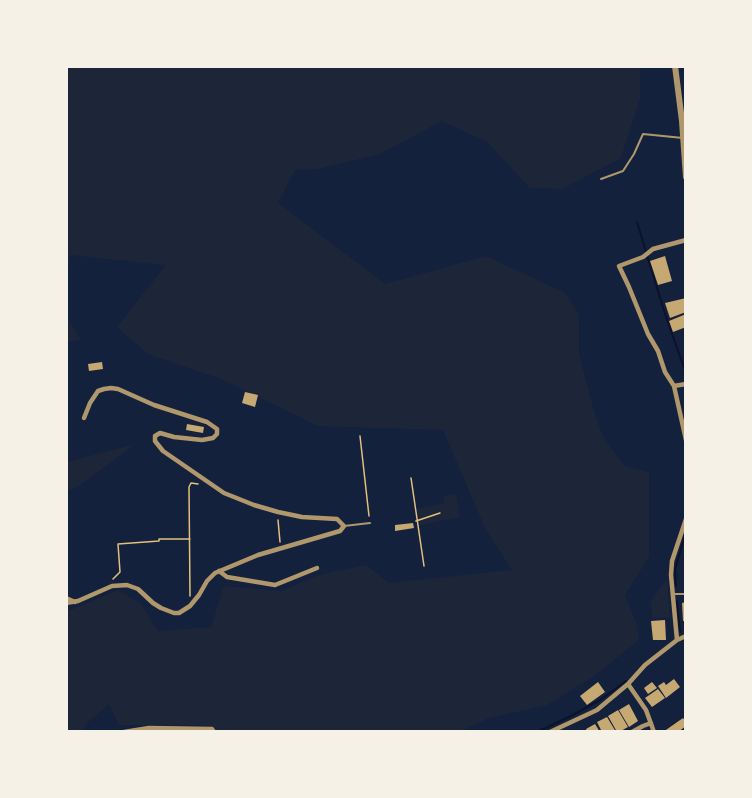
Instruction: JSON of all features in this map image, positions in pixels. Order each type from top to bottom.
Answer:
[{"type":"street","points":[[675,66],[686,177]]},
{"type":"street","points":[[686,240],[653,249],[643,257],[619,266],[648,334],[658,351],[665,372],[674,386],[686,440]]},
{"type":"street","points":[[674,386],[686,384]]},
{"type":"street","points":[[66,603],[75,602],[110,587],[130,585],[161,608],[174,613],[183,612],[190,606],[212,575],[219,571],[258,555],[340,531],[344,526],[337,519],[302,517],[278,512],[224,493],[158,446],[154,438],[160,433],[174,437],[210,440],[216,436],[218,431],[216,427],[201,419],[154,405],[111,388],[98,392],[90,403],[84,418]]},
{"type":"street","points":[[677,640],[671,574],[672,561],[686,519]]},
{"type":"street","points":[[219,571],[227,577],[275,585],[316,568]]},
{"type":"street","points":[[66,598],[75,602]]},
{"type":"street","points":[[550,732],[597,710],[628,684],[645,665],[677,640],[686,636]]},
{"type":"street","points":[[628,684],[646,710],[654,732]]},
{"type":"street","points":[[632,732],[651,723]]},
{"type":"street","points":[[124,732],[159,728],[212,729],[214,732]]},
{"type":"lane","points":[[602,178],[623,171],[643,134],[683,138]]},
{"type":"lane","points":[[344,526],[370,523]]},
{"type":"lane","points":[[673,594],[686,594]]},
{"type":"path","points":[[360,436],[370,523]]},
{"type":"path","points":[[411,478],[424,566]]},
{"type":"path","points":[[190,606],[190,484],[211,485]]},
{"type":"path","points":[[278,512],[280,549]]},
{"type":"path","points":[[417,521],[440,513]]},
{"type":"path","points":[[110,587],[109,583],[120,572],[118,544],[159,541],[159,539],[190,539]]},
{"type":"shaded area","points":[[66,66],[640,66],[640,98],[621,158],[562,189],[530,188],[487,142],[442,121],[380,154],[318,169],[295,170],[278,203],[385,284],[486,256],[565,293],[579,314],[579,354],[595,415],[605,441],[626,467],[649,472],[649,557],[625,595],[636,622],[639,640],[593,677],[547,705],[489,718],[459,732],[219,732],[215,728],[199,725],[119,725],[109,704],[86,724],[82,732],[66,732],[66,612],[118,590],[141,604],[158,631],[211,627],[224,586],[281,591],[319,575],[366,565],[389,583],[512,570],[485,528],[443,430],[318,426],[221,379],[148,354],[117,327],[166,265],[70,255],[66,285]]},
{"type":"shaded area","points":[[66,315],[81,340],[66,342]]},
{"type":"shaded area","points":[[136,444],[77,487],[66,491],[66,462]]},
{"type":"shaded area","points":[[456,494],[460,517],[420,525],[417,509],[444,503],[444,496]]},
{"type":"shaded area","points":[[667,579],[670,617],[652,618],[651,601]]},
{"type":"building","points":[[665,256],[672,281],[658,285],[650,261]]},
{"type":"building","points":[[686,298],[686,312],[670,318],[665,303]]},
{"type":"building","points":[[686,314],[686,327],[673,332],[669,321]]},
{"type":"building","points":[[102,362],[103,369],[89,371],[88,364]]},
{"type":"building","points":[[245,392],[258,395],[255,407],[242,403]]},
{"type":"building","points":[[187,424],[204,427],[203,433],[186,430]]},
{"type":"building","points":[[413,523],[414,528],[395,531],[395,525]]},
{"type":"building","points":[[686,602],[686,621],[683,621],[682,603]]},
{"type":"building","points":[[665,620],[666,640],[653,640],[651,621]]},
{"type":"building","points":[[674,679],[680,687],[666,698],[658,686],[664,682],[666,685]]},
{"type":"building","points":[[598,682],[605,692],[587,705],[580,696]]},
{"type":"building","points":[[652,682],[657,688],[648,694],[644,688]]},
{"type":"building","points":[[658,689],[665,698],[652,707],[645,698]]},
{"type":"building","points":[[629,704],[638,721],[629,727],[619,710]]},
{"type":"building","points":[[618,710],[628,727],[617,732],[608,716]]},
{"type":"building","points":[[607,717],[616,732],[602,732],[597,722]]},
{"type":"building","points":[[683,718],[686,726],[678,732],[663,732]]},
{"type":"building","points":[[595,724],[600,732],[587,732],[586,729]]},
{"type":"waterway","points":[[637,222],[686,373]]},
{"type":"waterway","points":[[676,586],[675,570],[686,531]]},
{"type":"waterway","points":[[677,601],[680,632]]},
{"type":"waterway","points":[[537,732],[600,700],[626,681]]}]
